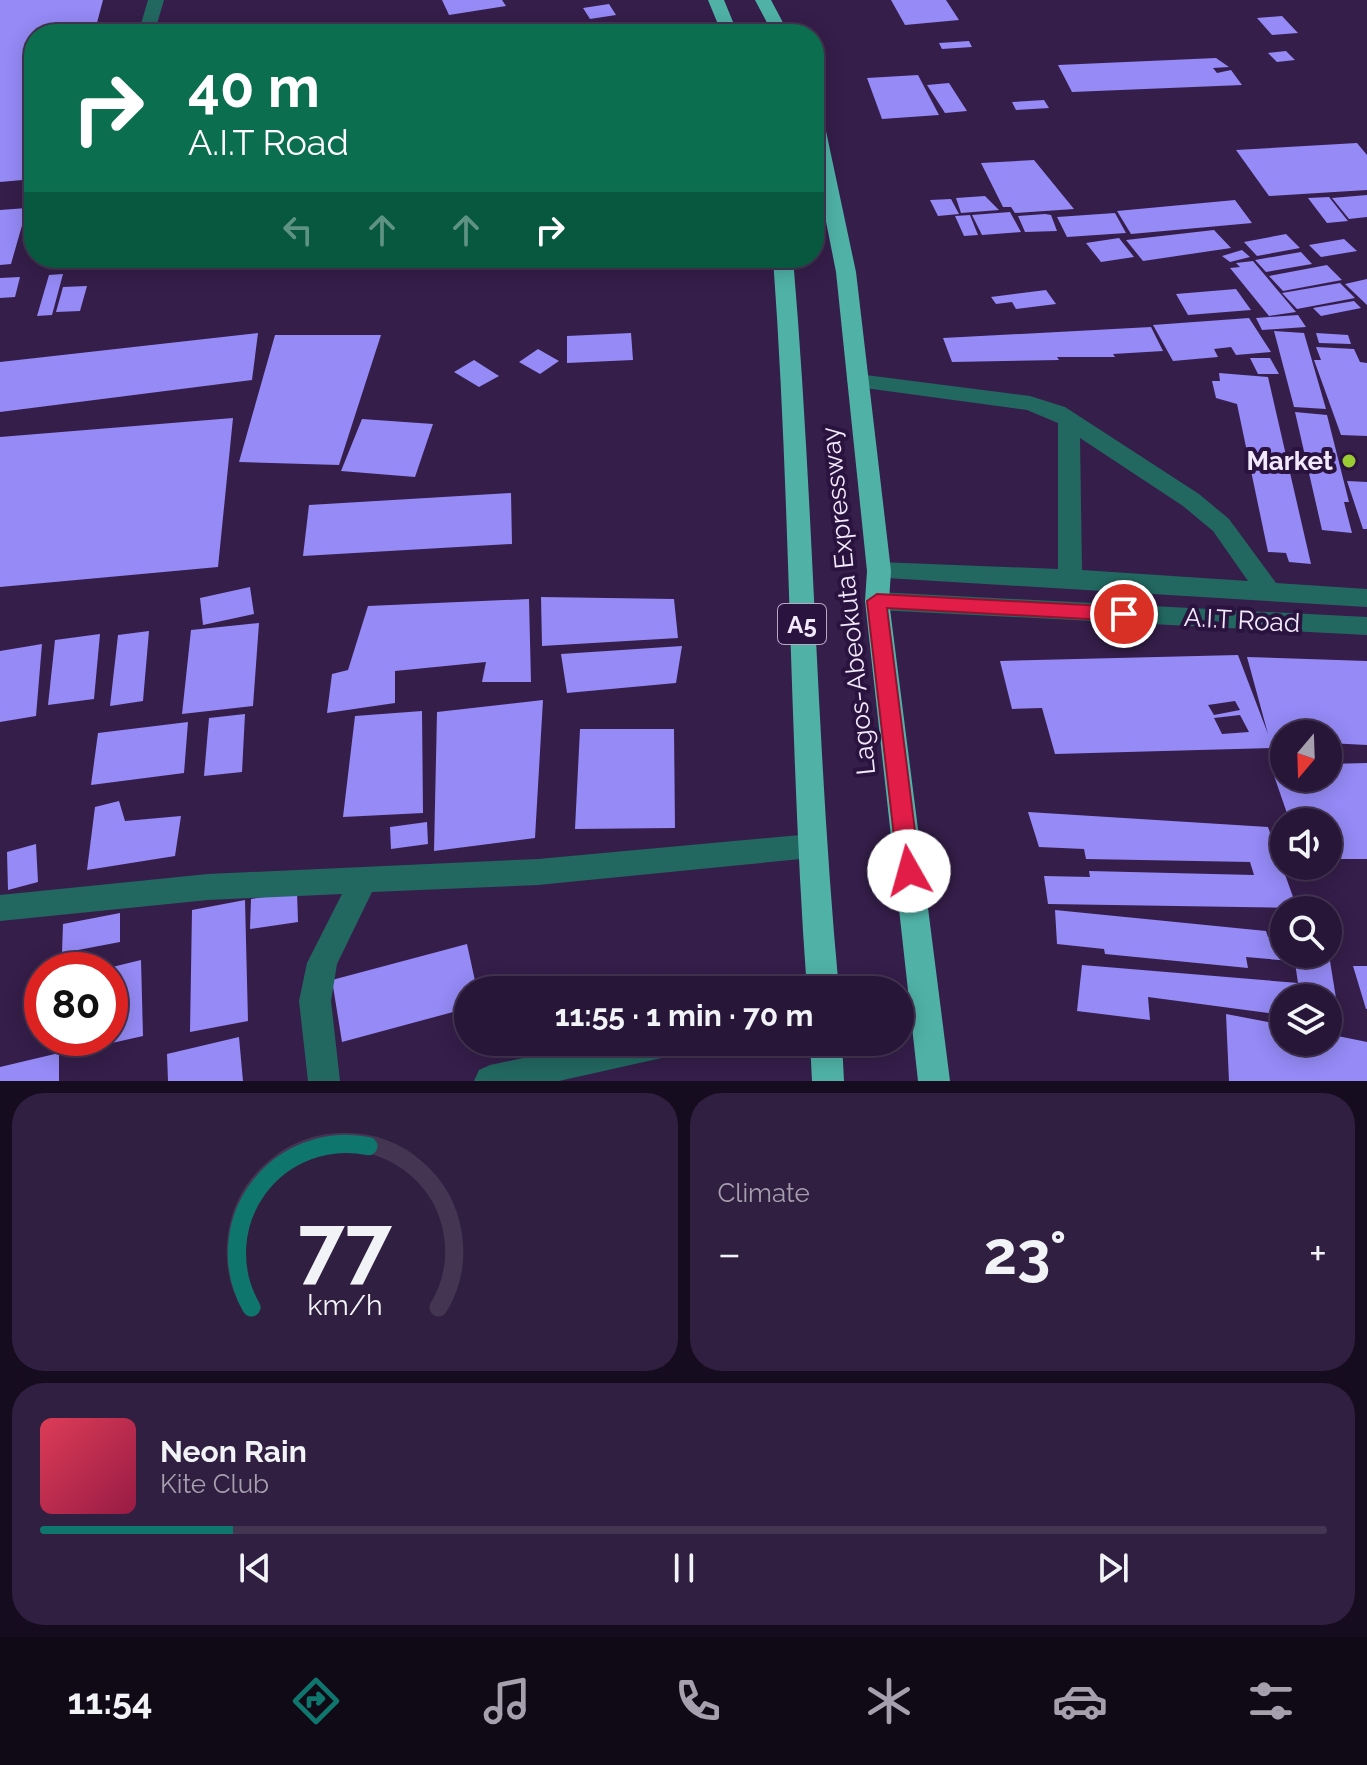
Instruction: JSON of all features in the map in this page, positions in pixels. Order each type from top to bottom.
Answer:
[{"type":"highway","points":[[716,0],[726,24]]},
{"type":"highway","points":[[763,0],[776,24]]},
{"type":"highway","name":"Lagos-Abeokuta Expressway","points":[[824,165],[846,272],[879,571],[877,601],[934,1081]]},
{"type":"highway","name":"Lagos-Abeokuta Expressway","points":[[784,268],[792,372],[811,846],[822,976]]},
{"type":"highway","points":[[827,1056],[828,1081]]},
{"type":"street","points":[[149,24],[156,0]]},
{"type":"street","points":[[858,381],[1030,403],[1057,412],[1211,517],[1269,591]]},
{"type":"street","points":[[1069,420],[1070,578]]},
{"type":"street","name":"A.I.T Road","points":[[879,571],[1070,578],[1367,598]]},
{"type":"street","name":"A.I.T Road","points":[[877,601],[1367,626]]},
{"type":"street","points":[[0,908],[208,887],[362,883],[538,872],[811,846]]},
{"type":"street","points":[[324,1081],[315,1001],[322,963],[362,883]]},
{"type":"street","points":[[490,1081],[603,1056]]},
{"type":"building","points":[[0,0],[103,0],[97,24],[24,24],[24,180],[0,182]]},
{"type":"building","points":[[442,0],[502,0],[506,6],[449,15]]},
{"type":"building","points":[[891,0],[946,0],[959,20],[905,25]]},
{"type":"building","points":[[609,4],[616,15],[590,19],[583,8]]},
{"type":"building","points":[[1282,16],[1298,33],[1272,35],[1257,18]]},
{"type":"building","points":[[969,41],[972,47],[942,49],[939,43]]},
{"type":"building","points":[[1286,51],[1295,60],[1277,62],[1268,53]]},
{"type":"building","points":[[1216,58],[1229,67],[1213,68],[1217,73],[1231,70],[1242,85],[1072,92],[1058,65]]},
{"type":"building","points":[[918,75],[939,115],[882,119],[867,78]]},
{"type":"building","points":[[949,83],[967,111],[945,113],[927,85]]},
{"type":"building","points":[[1044,100],[1049,108],[1016,110],[1012,102]]},
{"type":"building","points":[[1357,143],[1367,155],[1367,190],[1269,196],[1236,150]]},
{"type":"building","points":[[1034,160],[1074,209],[1015,213],[1011,207],[1003,207],[981,163]]},
{"type":"building","points":[[1367,195],[1367,217],[1349,219],[1332,198]]},
{"type":"building","points":[[985,196],[999,210],[961,213],[956,198]]},
{"type":"building","points":[[1329,197],[1348,221],[1327,223],[1308,198]]},
{"type":"building","points":[[951,199],[959,214],[938,216],[930,200]]},
{"type":"building","points":[[1235,200],[1252,223],[1131,234],[1117,211]]},
{"type":"building","points":[[24,208],[11,264],[0,265],[0,210]]},
{"type":"building","points":[[1010,212],[1021,232],[982,235],[972,215]]},
{"type":"building","points":[[1115,213],[1126,233],[1067,237],[1057,217]]},
{"type":"building","points":[[970,215],[978,235],[964,236],[955,216]]},
{"type":"building","points":[[1051,215],[1057,231],[1025,232],[1018,216]]},
{"type":"building","points":[[1214,230],[1231,248],[1143,261],[1126,240]]},
{"type":"building","points":[[1286,234],[1300,248],[1257,256],[1244,242]]},
{"type":"building","points":[[1119,238],[1134,257],[1101,262],[1086,243]]},
{"type":"building","points":[[1344,239],[1357,251],[1321,257],[1309,245]]},
{"type":"building","points":[[1242,250],[1250,257],[1230,262],[1222,256]]},
{"type":"building","points":[[1301,252],[1312,264],[1266,272],[1255,260]]},
{"type":"building","points":[[1253,261],[1296,312],[1269,316],[1230,268],[1240,267],[1236,263]]},
{"type":"building","points":[[1327,265],[1342,280],[1283,291],[1269,276]]},
{"type":"building","points":[[63,274],[52,315],[37,316],[49,275]]},
{"type":"building","points":[[20,277],[15,297],[0,298],[0,278]]},
{"type":"building","points":[[1367,279],[1367,305],[1345,284]]},
{"type":"building","points":[[1340,283],[1355,298],[1297,309],[1282,293]]},
{"type":"building","points":[[87,286],[80,311],[56,312],[63,287]]},
{"type":"building","points":[[1236,289],[1251,310],[1188,315],[1176,294]]},
{"type":"building","points":[[1046,290],[1056,304],[1016,309],[1012,302],[996,304],[991,297]]},
{"type":"building","points":[[1354,301],[1361,308],[1321,316],[1313,308]]},
{"type":"building","points":[[1298,315],[1306,327],[1262,330],[1256,318]]},
{"type":"building","points":[[1249,318],[1271,352],[1236,355],[1231,347],[1214,349],[1218,357],[1173,361],[1153,325]]},
{"type":"building","points":[[1151,327],[1163,351],[1113,354],[1115,357],[1057,357],[1059,360],[952,362],[943,338]]},
{"type":"building","points":[[1274,331],[1304,333],[1326,409],[1294,407]]},
{"type":"building","points":[[258,333],[252,380],[0,412],[0,362]]},
{"type":"building","points":[[631,333],[633,360],[567,363],[567,336]]},
{"type":"building","points":[[1316,333],[1348,335],[1351,344],[1319,343]]},
{"type":"building","points":[[275,335],[381,335],[339,465],[239,462]]},
{"type":"building","points":[[1316,347],[1354,349],[1360,362],[1367,363],[1367,436],[1341,435],[1314,360],[1321,360]]},
{"type":"building","points":[[538,349],[559,361],[540,374],[519,362]]},
{"type":"building","points":[[1250,358],[1270,358],[1279,374],[1258,374]]},
{"type":"building","points":[[474,360],[499,376],[479,387],[454,372]]},
{"type":"building","points":[[1219,373],[1268,377],[1311,564],[1289,562],[1286,553],[1268,552],[1237,404],[1216,398],[1212,381],[1220,381]]},
{"type":"building","points":[[1295,412],[1327,415],[1349,502],[1344,502],[1352,533],[1322,530]]},
{"type":"building","points":[[233,418],[218,567],[0,587],[0,437]]},
{"type":"building","points":[[362,419],[433,424],[415,477],[341,471]]},
{"type":"building","points":[[1347,481],[1367,482],[1367,529],[1363,529]]},
{"type":"building","points":[[511,493],[512,544],[303,556],[309,505]]},
{"type":"building","points":[[250,587],[254,614],[203,625],[200,598]]},
{"type":"building","points":[[541,597],[674,599],[678,638],[542,646]]},
{"type":"building","points":[[529,599],[531,682],[482,682],[486,662],[395,671],[395,703],[327,713],[332,674],[348,670],[368,606]]},
{"type":"building","points":[[259,623],[253,706],[182,714],[191,630]]},
{"type":"building","points":[[149,631],[143,701],[110,706],[118,635]]},
{"type":"building","points":[[100,634],[94,699],[48,705],[55,640]]},
{"type":"building","points":[[42,644],[36,716],[0,722],[0,651]]},
{"type":"building","points":[[682,646],[676,683],[567,693],[561,654]]},
{"type":"building","points":[[1238,655],[1268,734],[1247,657],[1367,661],[1367,745],[1342,744],[1342,720],[1270,720],[1270,748],[1055,754],[1042,708],[1012,709],[1000,661]],"holes":[[[1235,701],[1240,710],[1214,715],[1208,705]],[[1240,715],[1249,732],[1222,734],[1214,718]]]},
{"type":"building","points":[[543,700],[535,838],[434,851],[437,712]]},
{"type":"building","points":[[422,711],[423,813],[343,817],[355,716]]},
{"type":"building","points":[[245,714],[242,772],[204,776],[209,718]]},
{"type":"building","points":[[188,722],[184,773],[91,785],[98,733]]},
{"type":"building","points":[[580,729],[674,729],[675,828],[575,829]]},
{"type":"building","points":[[1367,763],[1367,859],[1342,859],[1342,808],[1285,808],[1280,792],[1342,792],[1342,764]]},
{"type":"building","points":[[119,801],[125,821],[181,816],[175,856],[87,870],[95,807]]},
{"type":"building","points":[[1028,812],[1268,827],[1270,880],[1287,880],[1293,896],[1270,896],[1270,908],[1048,904],[1044,876],[1090,877],[1089,871],[1254,875],[1250,862],[1086,859],[1084,849],[1039,847]]},
{"type":"building","points":[[427,822],[428,844],[391,849],[390,827]]},
{"type":"building","points":[[36,844],[38,882],[8,890],[7,852]]},
{"type":"building","points":[[297,892],[298,922],[250,929],[251,899]]},
{"type":"building","points":[[245,900],[248,1021],[190,1032],[192,910]]},
{"type":"building","points":[[1055,910],[1266,931],[1270,937],[1270,959],[1246,957],[1248,968],[1105,954],[1104,949],[1057,944]]},
{"type":"building","points":[[120,913],[120,942],[62,952],[63,924]]},
{"type":"building","points":[[467,944],[474,976],[454,976],[454,1012],[342,1042],[332,980]]},
{"type":"building","points":[[141,960],[143,1036],[128,1039],[128,963]]},
{"type":"building","points":[[1082,965],[1298,983],[1296,968],[1331,968],[1334,984],[1270,984],[1270,1013],[1148,997],[1150,1020],[1077,1011]]},
{"type":"building","points":[[1353,966],[1367,966],[1367,1009],[1366,1009]]},
{"type":"building","points":[[1226,1014],[1270,1022],[1270,1056],[1342,1056],[1342,1037],[1367,1042],[1367,1081],[1229,1081]]},
{"type":"building","points":[[239,1037],[243,1081],[168,1081],[167,1054]]},
{"type":"building","points":[[59,1056],[59,1081],[0,1081],[0,1067]]},
{"type":"place","name":"Market","points":[[1349,461]]},
{"type":"route","points":[[909,871],[877,601],[1124,614]]}]
